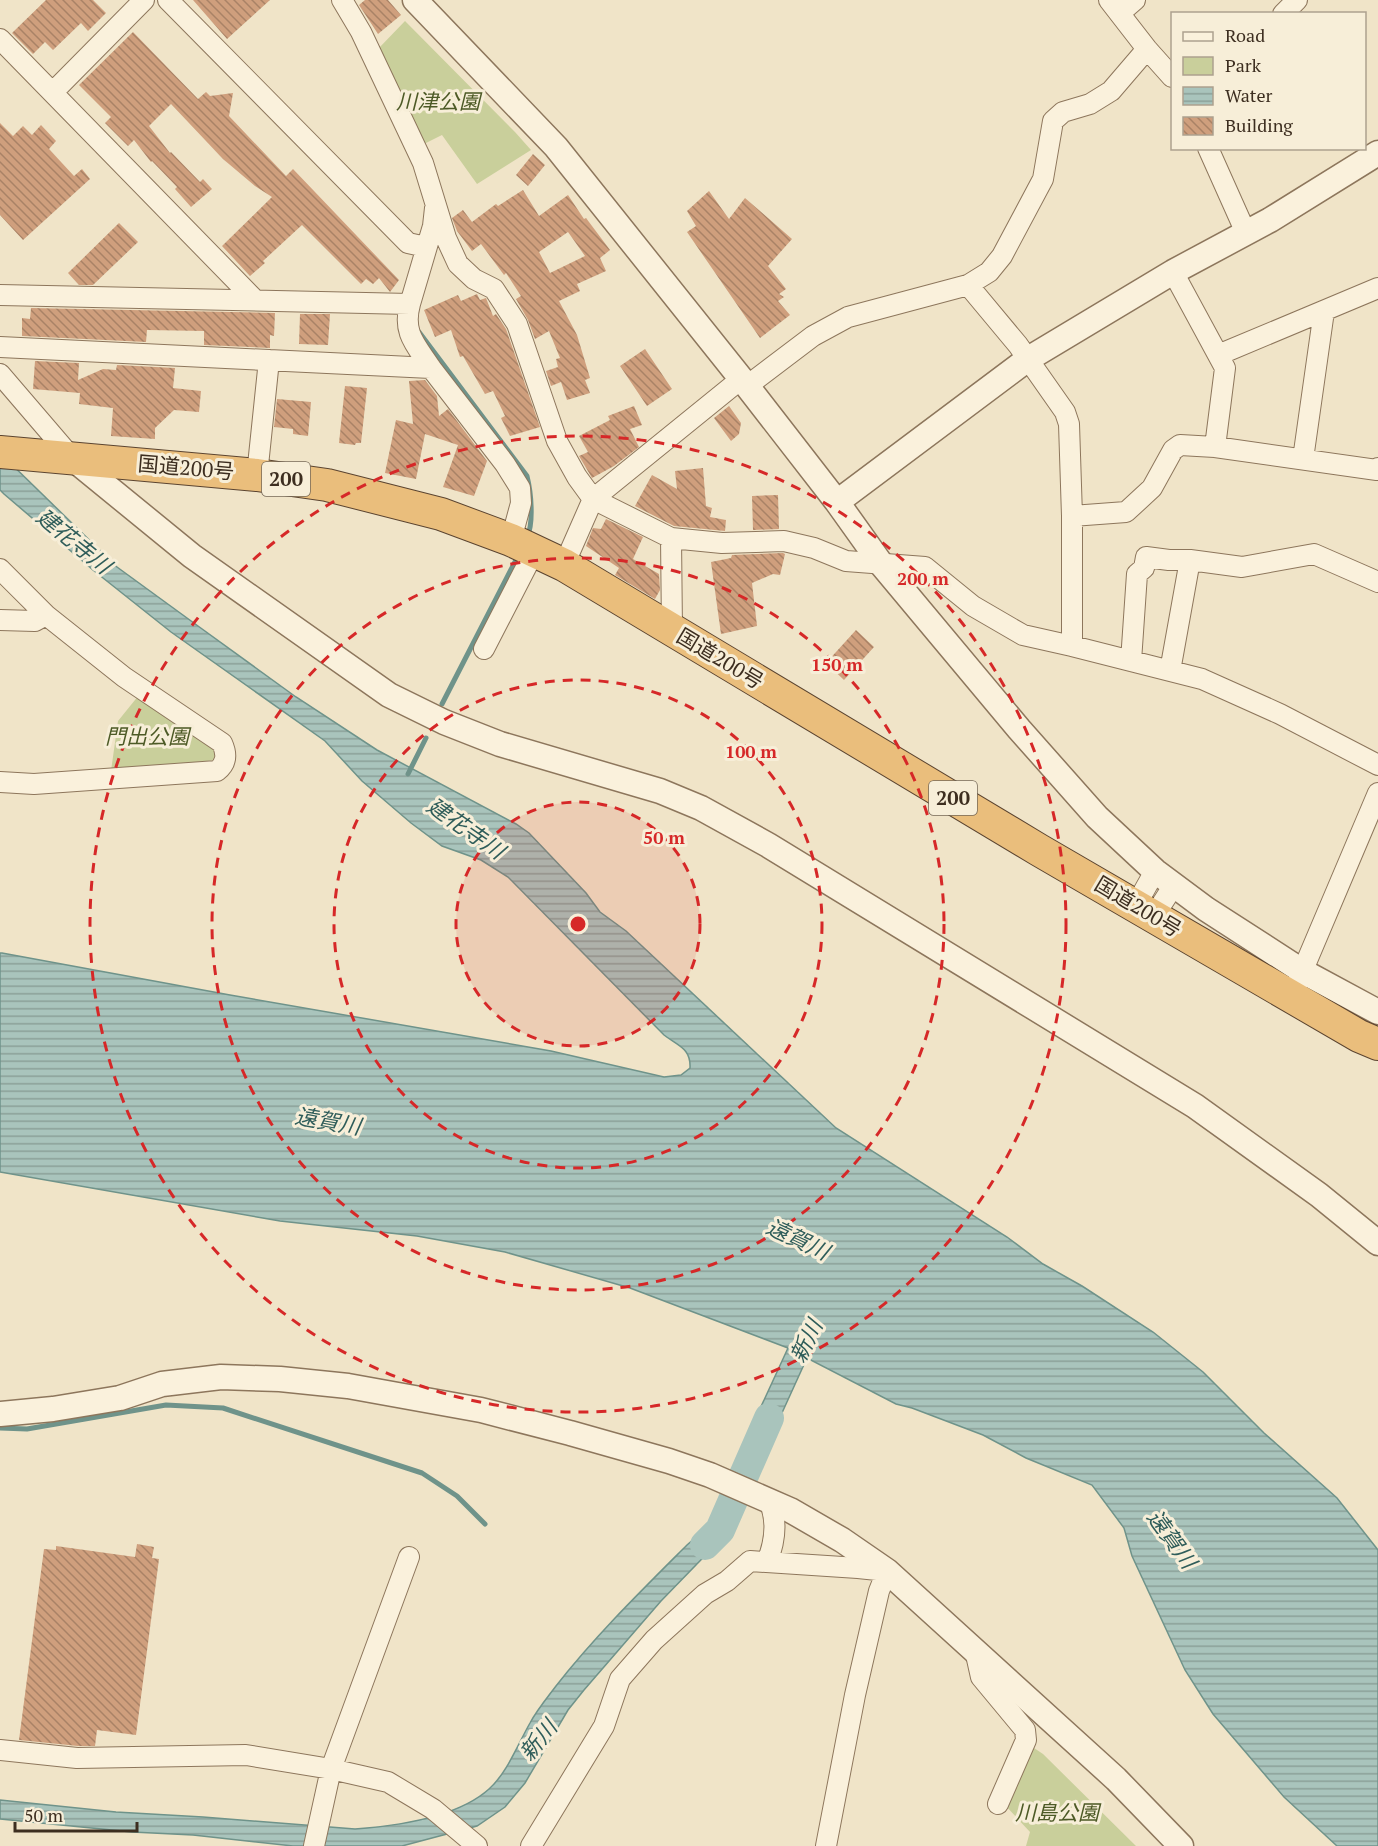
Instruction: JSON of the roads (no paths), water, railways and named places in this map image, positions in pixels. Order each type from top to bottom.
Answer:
[{"type":"highway","name":"国道200号","points":[[0,452],[257,475],[327,485],[441,514],[523,546],[564,565],[1039,850],[1145,911],[1297,984],[1359,1036],[1378,1044]]},
{"type":"street","points":[[53,92],[144,0]]},
{"type":"street","points":[[168,0],[408,243],[426,247]]},
{"type":"street","points":[[342,0],[361,32],[423,163],[446,238],[458,264],[474,279],[494,289],[517,324],[557,441],[577,477],[593,499],[671,538],[722,543],[784,541],[814,548],[846,561],[925,567],[973,606],[1023,635],[1202,679],[1270,710],[1378,765]]},
{"type":"street","points":[[415,0],[556,147],[837,502],[882,565],[1019,729],[1097,817],[1165,878],[1297,984],[1378,1012]]},
{"type":"street","points":[[1285,12],[1297,0]]},
{"type":"street","points":[[1121,4],[1147,49],[1171,75]]},
{"type":"street","points":[[0,39],[255,300]]},
{"type":"street","points":[[564,565],[593,499],[744,383],[813,336],[848,317],[968,285],[989,272],[1002,256],[1044,179],[1053,121],[1063,112],[1090,104],[1111,91],[1147,49]]},
{"type":"street","points":[[1209,150],[1246,232]]},
{"type":"street","points":[[837,502],[1028,359],[1173,272],[1270,220],[1378,153]]},
{"type":"street","points":[[435,199],[433,226],[407,315],[409,334],[431,368],[505,464],[520,488],[523,546],[484,649]]},
{"type":"street","points":[[1173,272],[1225,368],[1215,447]]},
{"type":"street","points":[[968,285],[1018,345],[1065,412],[1069,424],[1072,646]]},
{"type":"street","points":[[1218,355],[1378,288]]},
{"type":"street","points":[[0,295],[410,304]]},
{"type":"street","points":[[1304,459],[1324,311]]},
{"type":"street","points":[[0,347],[431,368]]},
{"type":"street","points":[[257,475],[268,360]]},
{"type":"street","points":[[0,374],[59,457],[192,556],[389,695],[444,722],[500,744],[660,791],[701,808],[768,846],[1195,1106],[1319,1195],[1378,1243]]},
{"type":"street","points":[[1072,516],[1125,513],[1152,488],[1173,450],[1180,445],[1215,447],[1377,470],[1378,468]]},
{"type":"street","points":[[671,538],[672,630]]},
{"type":"street","points":[[1131,661],[1137,574],[1144,568],[1146,557],[1242,567],[1314,554],[1378,582]]},
{"type":"street","points":[[1170,671],[1190,560]]},
{"type":"street","points":[[0,569],[46,615],[124,677],[222,743],[225,749],[223,766],[217,771],[34,784],[0,782]]},
{"type":"street","points":[[0,620],[35,621],[46,615]]},
{"type":"street","points":[[1297,984],[1378,793]]},
{"type":"street","points":[[1145,911],[1165,878]]},
{"type":"street","points":[[0,1414],[53,1409],[120,1398],[162,1384],[221,1377],[280,1379],[348,1386],[481,1410],[570,1433],[700,1472],[769,1501],[842,1540],[887,1571],[1116,1779],[1181,1846]]},
{"type":"street","points":[[767,1562],[773,1547],[775,1527],[773,1510],[769,1501]]},
{"type":"street","points":[[314,1846],[331,1769],[409,1557]]},
{"type":"street","points":[[531,1846],[604,1726],[620,1679],[654,1640],[705,1594],[727,1581],[750,1561],[887,1571]]},
{"type":"street","points":[[826,1846],[855,1695],[879,1591],[887,1571]]},
{"type":"street","points":[[975,1650],[981,1677],[1025,1730],[1026,1740],[998,1804]]},
{"type":"street","points":[[0,1750],[77,1758],[246,1755],[331,1769],[387,1782],[436,1811],[470,1840]]},
{"type":"water","points":[[0,453],[117,567],[296,697],[377,750],[529,833],[586,893],[600,912],[626,931],[836,1128],[1007,1237],[1043,1264],[1153,1332],[1203,1372],[1264,1433],[1337,1498],[1378,1550],[1378,1846],[1337,1846],[1284,1797],[1213,1714],[1185,1670],[1132,1556],[1124,1528],[1092,1485],[1026,1458],[983,1435],[896,1404],[807,1358],[761,1459],[741,1450],[788,1348],[630,1288],[505,1252],[417,1236],[280,1221],[0,1172],[0,953],[551,1051],[664,1077],[681,1075],[690,1068],[690,1061],[683,1048],[664,1035],[508,877],[481,860],[442,846],[411,823],[362,781],[325,741],[171,632],[93,570],[4,494],[0,490]]},
{"type":"water","points":[[724,1510],[736,1517],[727,1533],[661,1601],[584,1690],[568,1710],[525,1783],[505,1807],[477,1826],[402,1846],[293,1846],[0,1819],[0,1800],[116,1812],[355,1829],[407,1822],[461,1807],[489,1789],[507,1767],[539,1709],[587,1649],[687,1545],[695,1538],[701,1543]]},
{"type":"waterway","points":[[419,332],[527,476],[531,498],[527,538]]},
{"type":"waterway","points":[[442,704],[519,554]]},
{"type":"waterway","points":[[408,774],[426,738]]},
{"type":"waterway","points":[[0,1428],[27,1429],[166,1405],[223,1408],[422,1473],[457,1496],[485,1524]]},
{"type":"waterway","name":"新川","points":[[705,1545],[720,1530],[769,1418]]},
{"type":"park label","name":"川津公園","points":[[438,102]]},
{"type":"park label","name":"門出公園","points":[[147,737]]},
{"type":"park label","name":"川島公園","points":[[1057,1813]]},
{"type":"water label","name":"建花寺川","points":[[74,541]]},
{"type":"water label","name":"建花寺川","points":[[466,828]]},
{"type":"water label","name":"遠賀川","points":[[328,1121]]},
{"type":"water label","name":"遠賀川","points":[[798,1239]]},
{"type":"water label","name":"遠賀川","points":[[1172,1539]]}]
